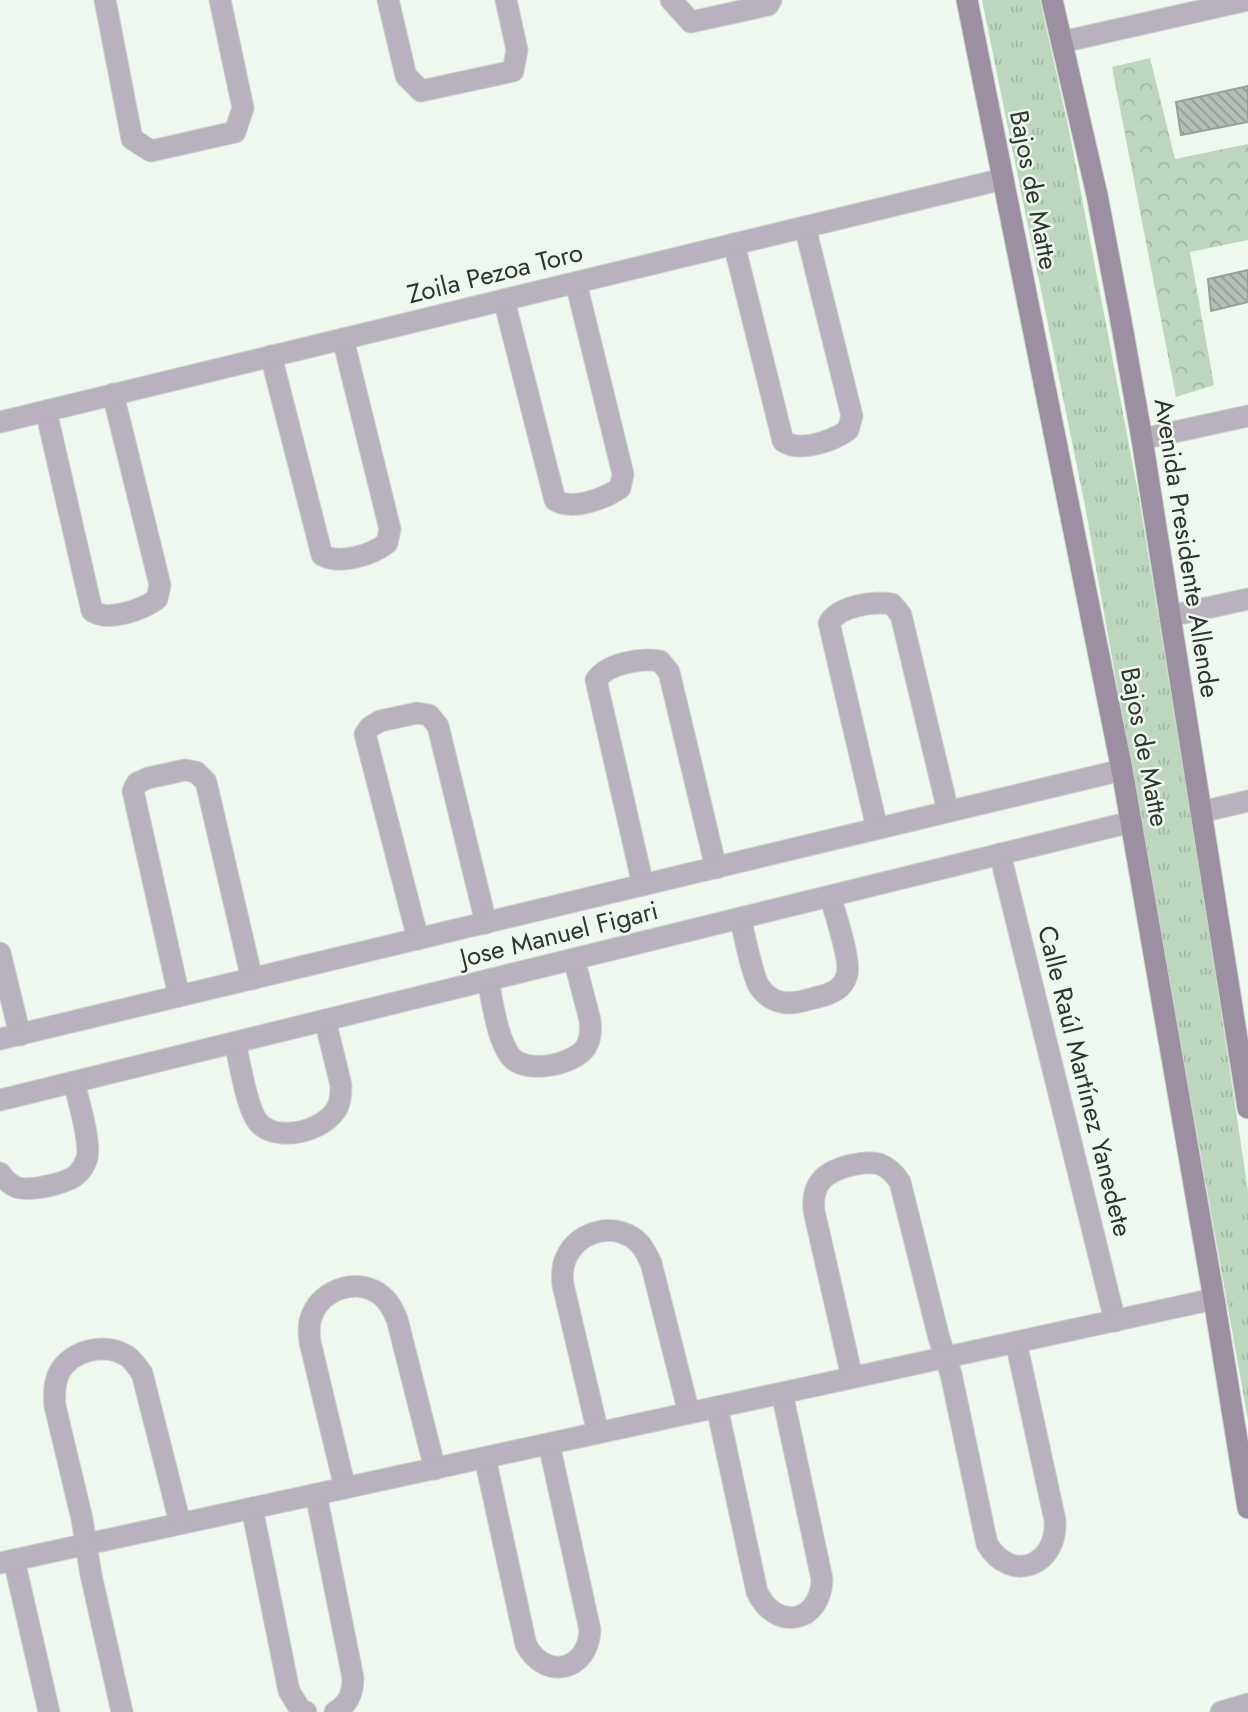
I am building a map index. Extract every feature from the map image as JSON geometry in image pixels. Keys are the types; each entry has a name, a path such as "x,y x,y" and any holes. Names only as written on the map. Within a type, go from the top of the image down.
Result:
{"main road":[{"name":"Bajos de Matte","path":"967,0 1122,770 1248,1508"},
{"name":"Avenida Presidente Allende","path":"1052,0 1097,195 1142,439 1201,812 1240,1003 1248,1108"}],"street":[{"path":"105,0 132,139 151,151 235,132 243,108 220,0"},
{"path":"388,0 406,76 421,91 513,71 517,50 506,0"},
{"path":"671,0 691,22 768,5 771,0"},
{"path":"1062,42 1248,1"},
{"name":"Zoila Pezoa Toro","path":"0,422 1003,179"},
{"path":"734,244 783,441 790,446 803,447 839,437 848,430 852,416 804,228"},
{"path":"505,300 555,500 574,505 610,495 620,488 623,474 576,283"},
{"path":"271,356 322,555 341,560 378,550 387,543 390,529 343,339"},
{"path":"46,411 92,611 99,616 111,616 148,606 157,599 160,585 113,394"},
{"path":"1142,439 1248,416"},
{"path":"1170,616 1248,599"},
{"path":"877,828 829,623 833,616 843,610 881,602 892,604 901,615 948,811"},
{"path":"643,885 596,680 611,666 648,659 660,661 669,672 716,867"},
{"path":"418,939 365,734 380,721 417,713 429,715 438,726 486,923"},
{"path":"179,996 133,791 137,783 148,778 185,770 197,772 206,782 252,979"},
{"name":"Jose Manuel Figari","path":"10,1037 1122,770"},
{"path":"1201,812 1248,801"},
{"name":"Jose Manuel Figari","path":"0,1100 1131,822"},
{"name":"Calle Raúl Martínez Yanedete","path":"1000,854 1115,1321"},
{"path":"740,918 756,978 765,993 771,998 794,1003 827,995 844,982 848,968 830,896"},
{"path":"0,953 10,1037"},
{"path":"488,980 505,1049 517,1062 543,1066 573,1058 586,1047 590,1038 590,1020 575,959"},
{"path":"235,1043 250,1107 259,1123 278,1134 313,1128 333,1115 341,1095 325,1020"},
{"path":"0,1173 10,1184 25,1189 63,1182 74,1177 82,1168 86,1160 87,1143 74,1082"},
{"path":"852,1377 813,1202 818,1184 826,1175 837,1169 861,1163 880,1164 895,1173 900,1182 939,1338 951,1374 987,1544 999,1559 1017,1567 1027,1567 1044,1557 1050,1549 1056,1530 1016,1342"},
{"path":"598,1433 562,1272 572,1247 582,1238 606,1230 629,1236 639,1243 651,1263 689,1413"},
{"path":"345,1488 308,1328 311,1315 319,1303 342,1287 370,1289 382,1296 391,1306 397,1319 435,1468"},
{"path":"48,1712 7,1561 1214,1299"},
{"path":"122,1712 91,1575 82,1519 55,1406 55,1381 68,1362 88,1350 114,1350 126,1355 142,1373 180,1523"},
{"path":"717,1407 757,1592 772,1613 797,1617 808,1612 817,1603 822,1592 822,1579 782,1393"},
{"path":"485,1458 526,1645 532,1656 542,1664 566,1666 577,1661 585,1652 590,1642 590,1630 550,1444"},
{"path":"316,1494 353,1678 353,1690 348,1701 335,1712"},
{"path":"252,1508 289,1691 300,1709 306,1712"},
{"path":"1221,1712 1248,1704"}],"green space":[{"path":"982,0 1040,0 1069,130 1138,492 1200,872 1248,1191 1248,1420 1085,506"},
{"path":"1150,58 1175,159 1248,144 1248,240 1190,252 1214,385 1176,397 1112,67"}],"building":[{"path":"1248,86 1248,122 1181,135 1176,102"},
{"path":"1248,270 1248,302 1211,311 1208,279"}]}
